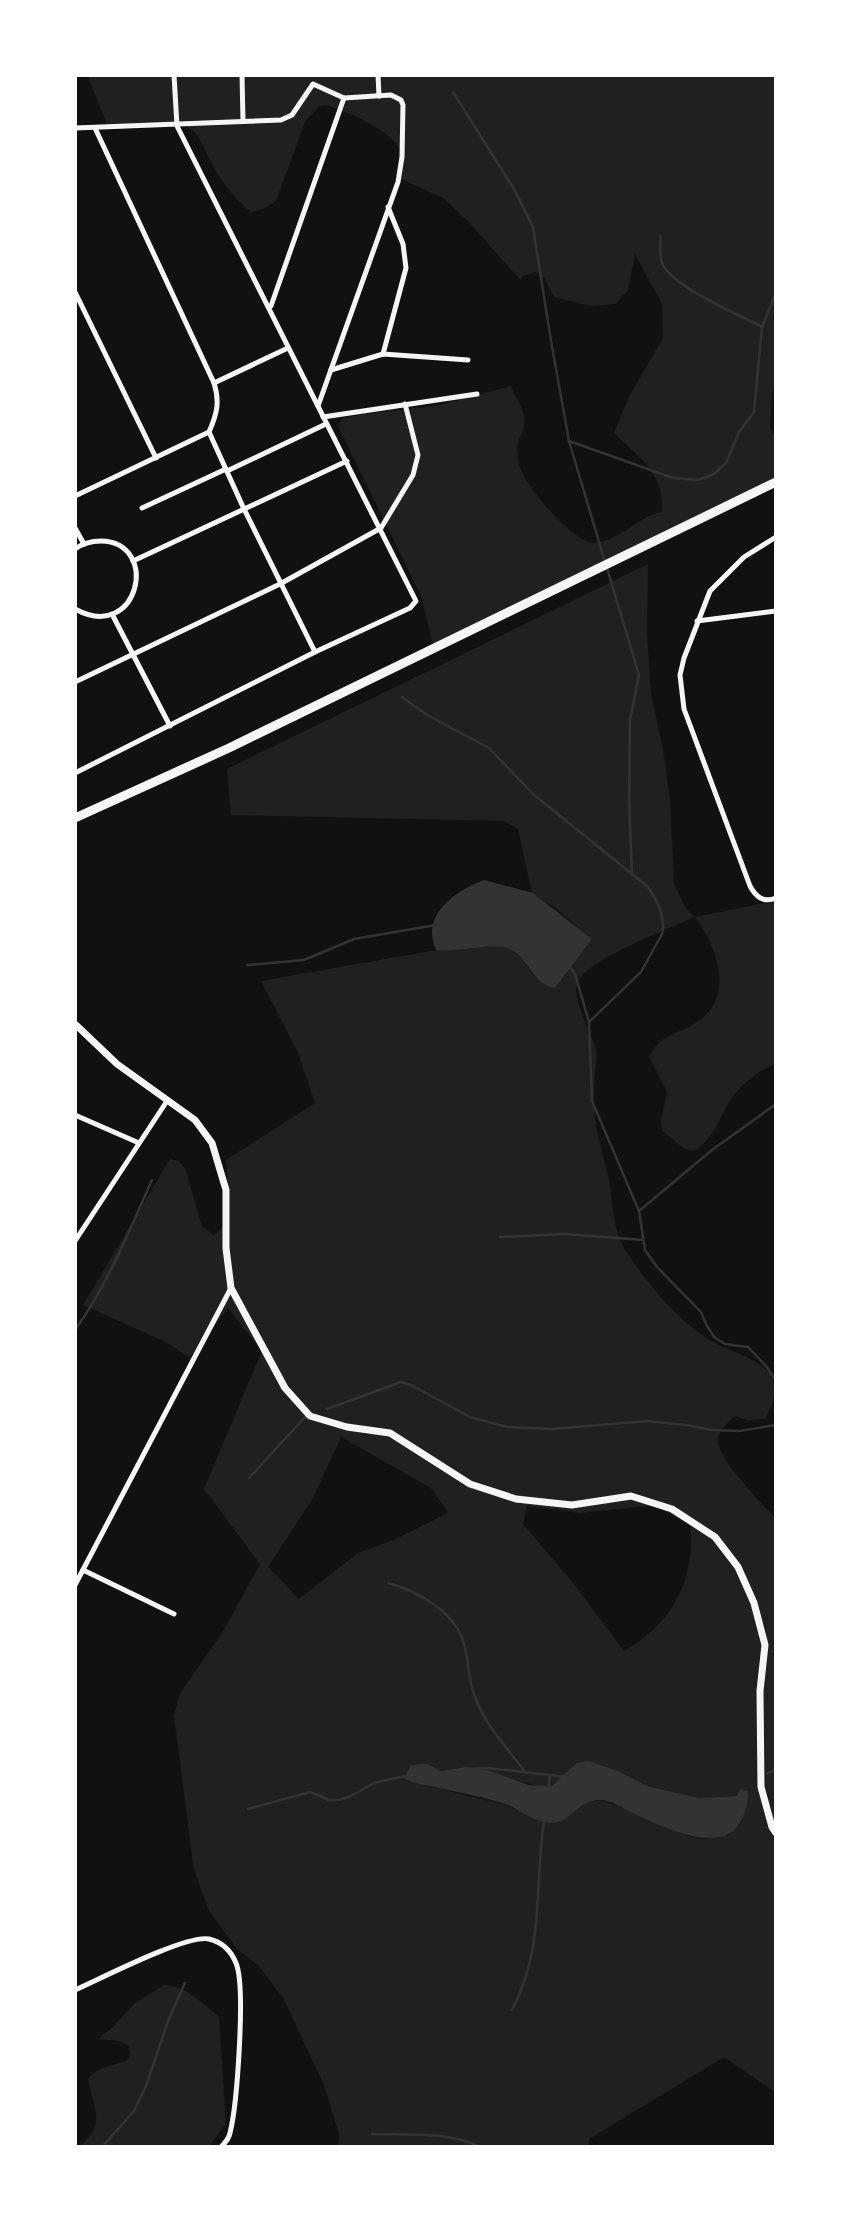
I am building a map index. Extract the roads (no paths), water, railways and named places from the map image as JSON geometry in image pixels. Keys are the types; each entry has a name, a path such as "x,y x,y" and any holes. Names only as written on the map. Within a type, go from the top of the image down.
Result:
{"main road":[{"path":"75,818 241,742 776,482"}],"street":[{"path":"75,773 315,652 411,608 416,601 177,125 174,75"},
{"path":"242,75 243,121"},
{"path":"75,128 281,120 292,114 313,84 313,75"},
{"path":"379,75 379,96"},
{"path":"313,84 344,98 391,95 398,97 403,105 401,171 318,406"},
{"path":"270,307 344,98"},
{"path":"75,496 209,432 217,411 215,383 95,128"},
{"path":"383,354 406,268 403,244 388,207"},
{"path":"75,292 156,458"},
{"path":"75,310 85,313"},
{"path":"215,383 288,348"},
{"path":"331,370 383,354 468,360"},
{"path":"323,417 477,394"},
{"path":"75,682 280,584 381,528 413,475 418,455 405,404"},
{"path":"142,508 326,424"},
{"path":"209,432 315,652"},
{"path":"133,561 347,461"},
{"path":"75,528 84,544"},
{"path":"776,537 765,542 726,573 710,591 697,621 680,675 684,709 750,886 758,897 769,900 776,898"},
{"path":"75,549 91,541 114,543 133,561 137,573 135,592 118,611 106,616 88,615 75,608"},
{"path":"697,621 776,611"},
{"path":"112,614 170,726"},
{"path":"75,1024 117,1064 195,1120 212,1143 226,1190 226,1248 231,1288 285,1388 310,1416 347,1427 390,1433 470,1484 516,1499 572,1505 631,1496 672,1509 715,1537 738,1567 754,1603 765,1645 760,1691 761,1787 776,1833"},
{"path":"75,1241 167,1101"},
{"path":"75,1115 139,1143"},
{"path":"75,1586 231,1288"},
{"path":"83,1570 174,1614"},
{"path":"75,1990 195,1940 209,1939 229,1949 237,1966 240,1988 237,2075 230,2135 221,2147"}],"waterway":[{"path":"453,92 514,189 533,227 569,441 605,562"},
{"path":"660,236 662,263 678,281 762,327"},
{"path":"569,441 673,478 698,480 714,474 726,463 739,432 754,412 762,327 776,293"},
{"path":"607,568 639,675 630,720 632,875"},
{"path":"402,697 427,715 489,748 533,794 651,892 662,916 662,934 641,972 589,1022"},
{"path":"247,965 304,960 354,939 436,925"},
{"path":"570,967 575,974 589,1022 592,1101 639,1211 645,1250 657,1267 701,1312 714,1337 725,1344 748,1347 776,1381"},
{"path":"639,1211 712,1150 776,1104"},
{"path":"75,1330 108,1276 152,1180"},
{"path":"500,1237 565,1234 643,1240"},
{"path":"327,1409 401,1382 470,1417 507,1427 552,1429 646,1421 739,1431 776,1425"},
{"path":"249,1478 306,1416"},
{"path":"388,1583 423,1597 453,1622 464,1644 471,1684 479,1707 526,1773"},
{"path":"466,1769 487,1768 567,1777"},
{"path":"767,1774 776,1769"},
{"path":"548,1789 550,1775"},
{"path":"248,1809 310,1792 329,1800 339,1800 374,1783 405,1776"},
{"path":"512,2010 530,1963 534,1940 544,1820"},
{"path":"102,2147 134,2111 185,1983"},
{"path":"372,2134 441,2136 481,2147"}]}
